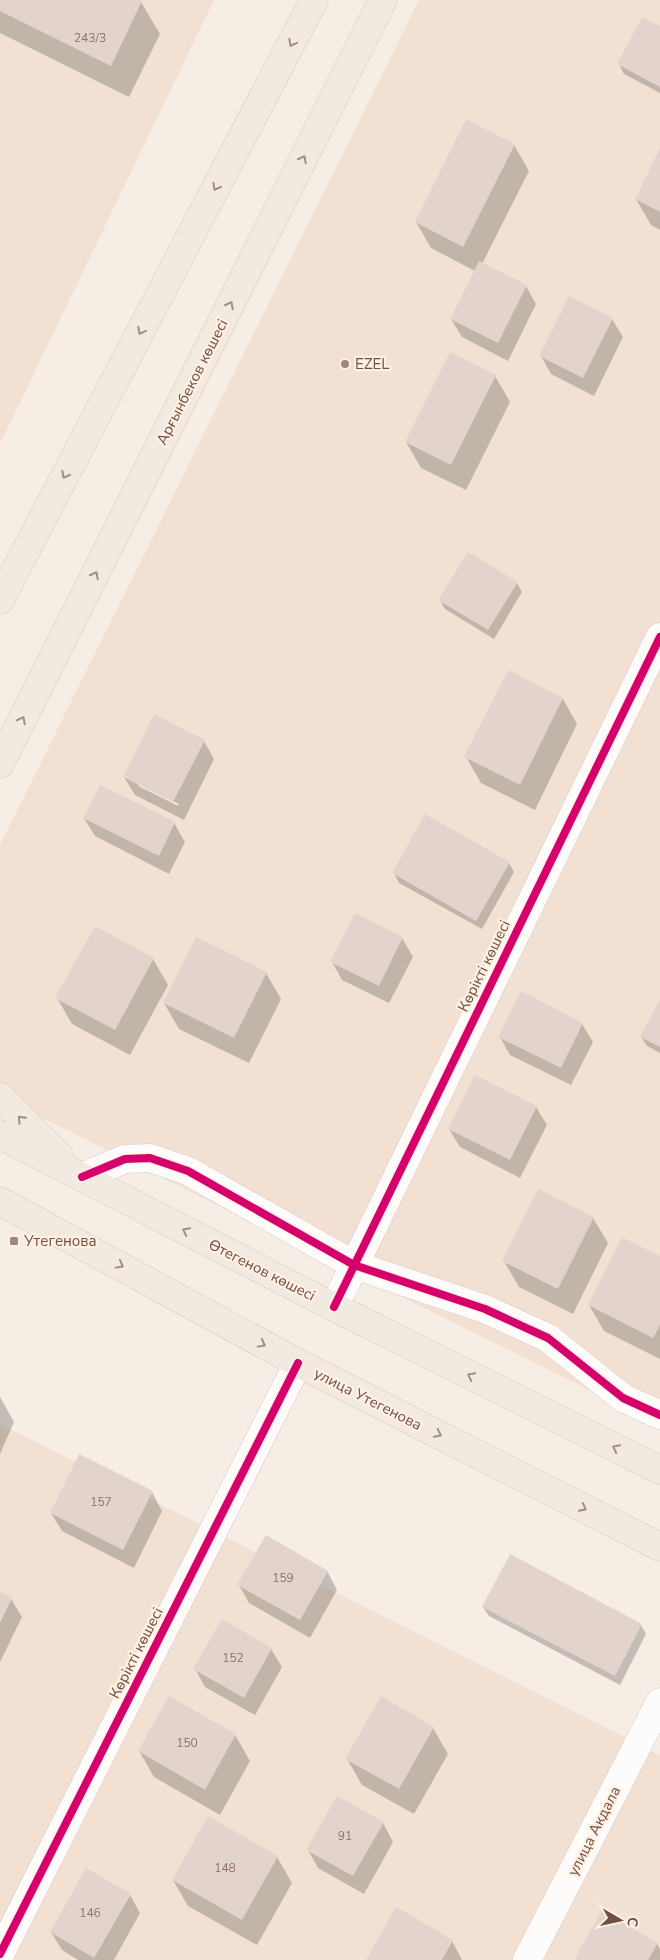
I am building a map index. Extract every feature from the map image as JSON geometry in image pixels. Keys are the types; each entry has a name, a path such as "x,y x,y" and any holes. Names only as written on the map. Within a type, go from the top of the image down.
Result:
{"main road":[{"path":"0,600 314,0"},
{"name":"Арғынбеков көшесі","path":"0,764 383,0"},
{"path":"0,1097 82,1177"},
{"name":"Өтегенов көшесі","path":"0,1135 334,1307 660,1470"},
{"name":"улица Утегенова","path":"0,1201 50,1226 298,1363 660,1547"},
{"path":"0,1215 50,1226"}],"street":[{"name":"Көрікті көшесі","path":"334,1307 660,638"},
{"path":"82,1177 125,1159 150,1158 188,1171 354,1265 485,1309 548,1338 623,1398 660,1416"},
{"name":"Көрікті көшесі","path":"0,1954 298,1363"},
{"name":"улица Акдала","path":"527,1960 660,1702"}],"shaded area":[{"path":"0,0 214,0 0,444"},
{"path":"419,0 660,0 660,1425 0,1097 0,845"},
{"path":"0,1424 660,1755 660,1960 0,1960"}],"building":[{"path":"0,0 142,1 111,66 0,11"},
{"path":"642,17 660,26 660,87 617,64"},
{"path":"466,119 515,144 463,247 415,222"},
{"path":"660,148 660,212 635,199"},
{"path":"479,261 527,285 498,343 450,319"},
{"path":"569,296 613,318 583,378 539,356"},
{"path":"450,352 496,375 451,465 405,442"},
{"path":"468,552 518,582 488,630 438,600"},
{"path":"508,670 563,698 520,785 464,757"},
{"path":"154,714 205,740 173,802 123,777"},
{"path":"100,785 175,822 159,856 83,818"},
{"path":"425,814 510,862 476,921 392,873"},
{"path":"355,913 403,937 379,986 330,962"},
{"path":"95,926 154,958 115,1030 55,998"},
{"path":"196,937 267,972 234,1038 163,1003"},
{"path":"521,991 583,1023 561,1068 498,1037"},
{"path":"660,999 660,1047 640,1037"},
{"path":"475,1075 537,1106 510,1160 448,1129"},
{"path":"538,1189 594,1217 558,1289 502,1261"},
{"path":"622,1237 660,1256 660,1325 653,1338 588,1305"},
{"path":"79,1454 153,1491 123,1550 50,1513"},
{"path":"266,1535 328,1571 300,1620 237,1585"},
{"path":"510,1554 642,1624 615,1676 482,1607"},
{"path":"0,1592 12,1598 0,1623"},
{"path":"222,1619 272,1648 244,1698 193,1669"},
{"path":"169,1696 236,1734 205,1790 138,1751"},
{"path":"381,1696 434,1727 399,1789 345,1759"},
{"path":"337,1796 384,1822 353,1876 306,1850"},
{"path":"208,1816 278,1856 242,1920 172,1880"},
{"path":"86,1868 131,1894 94,1958 50,1932"},
{"path":"396,1907 453,1940 442,1960 366,1960"},
{"path":"602,1911 658,1943 648,1960 579,1960 575,1958"}],"cycle path":[{"path":"334,1307 660,637"},
{"path":"82,1177 125,1159 150,1158 188,1171 354,1265 485,1309 548,1338 623,1398 660,1415"},
{"path":"0,1954 298,1363"}],"place":[{"name":"EZEL","path":"345,364"},
{"name":"Утегенова","path":"14,1241"}]}
